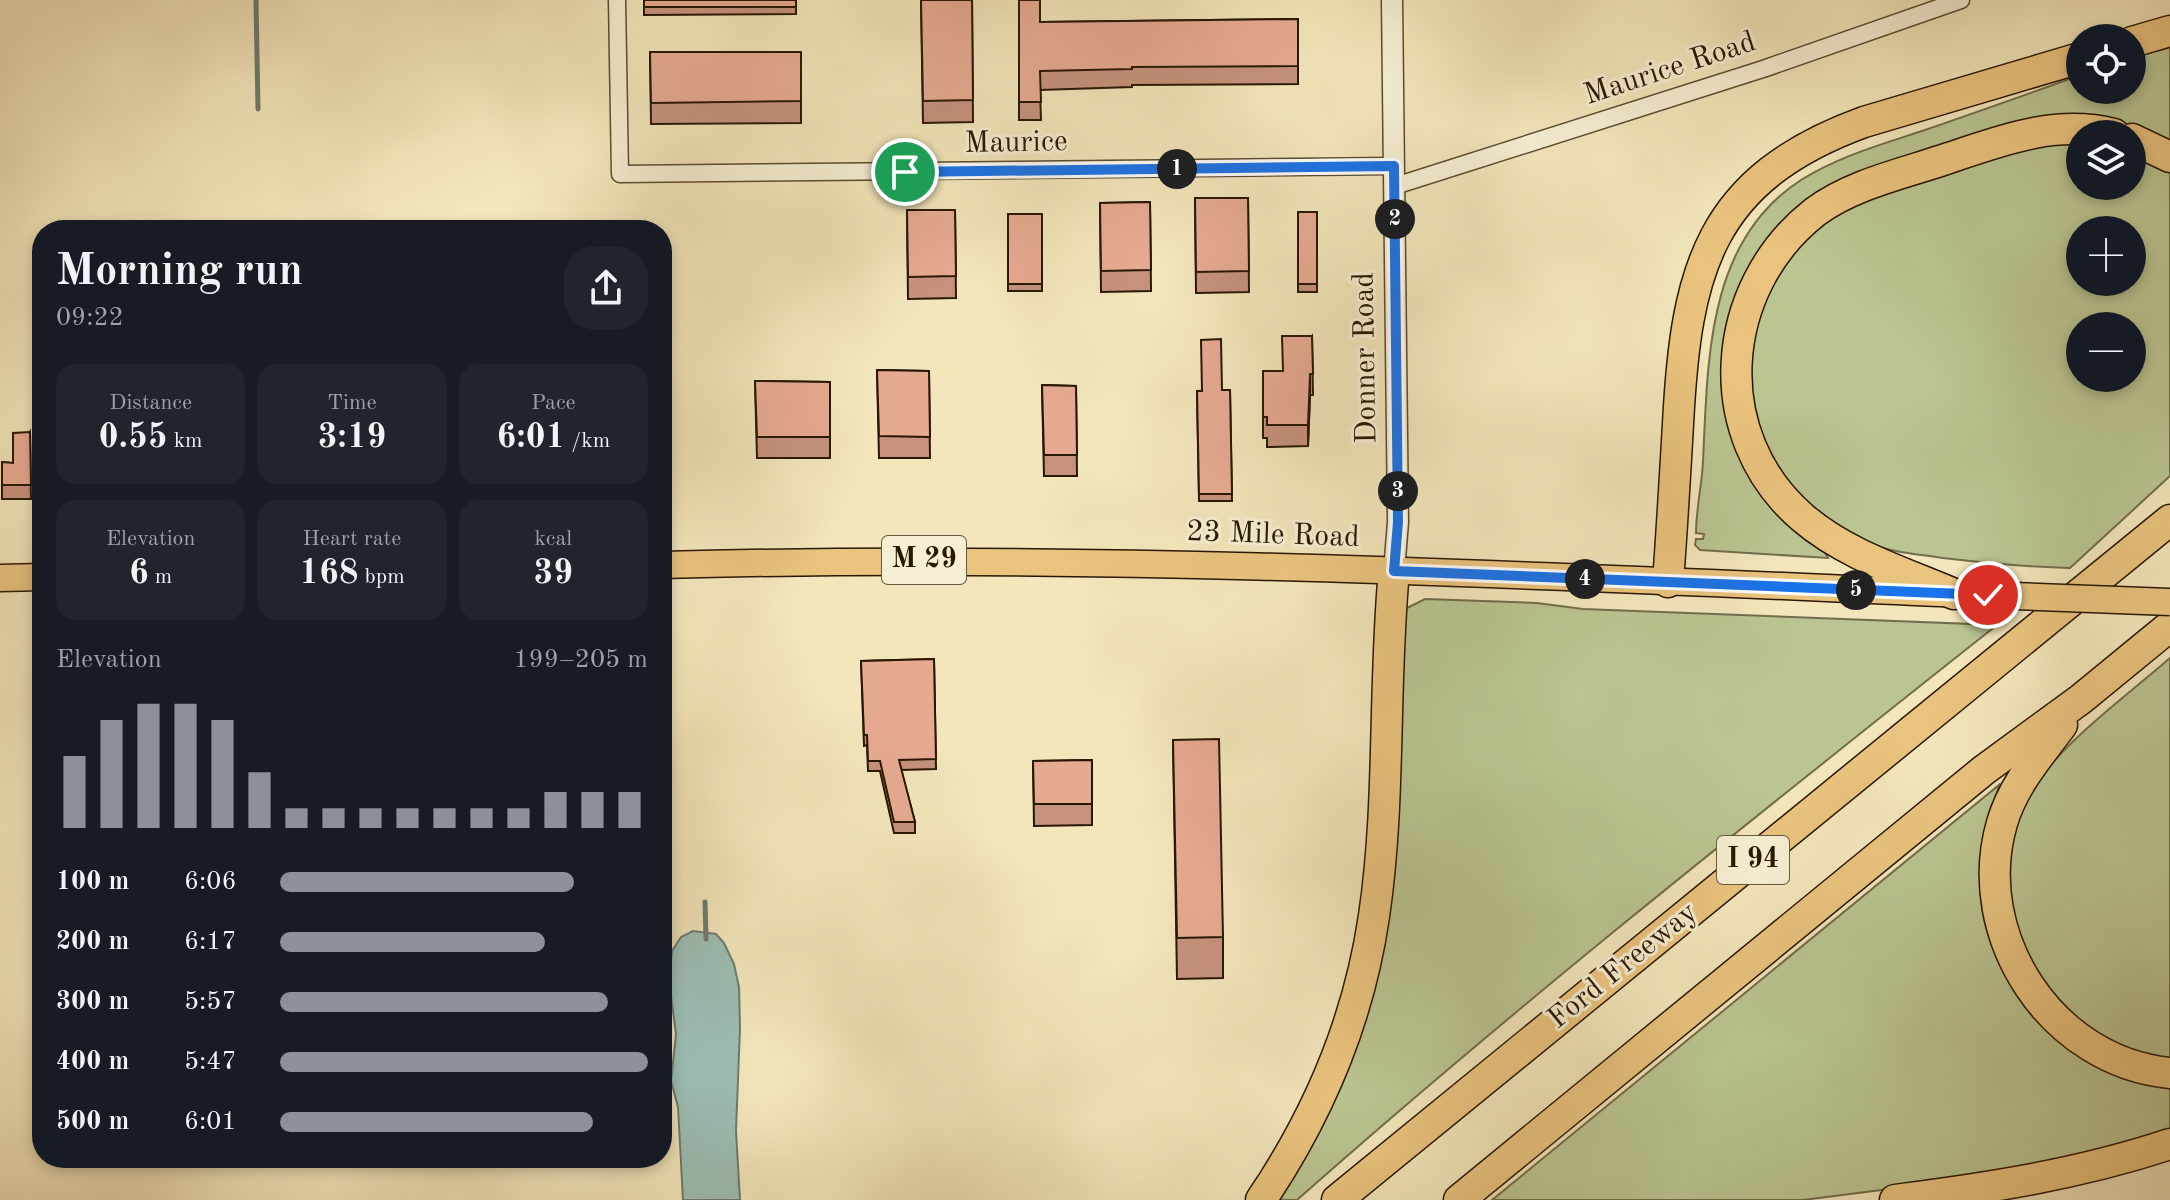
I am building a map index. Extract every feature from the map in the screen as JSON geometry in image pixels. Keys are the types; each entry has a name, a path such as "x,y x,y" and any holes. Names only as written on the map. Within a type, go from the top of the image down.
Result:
{"highway":[{"path":"2146,38 2170,31"},
{"path":"1668,582 1685,330 1702,266 1733,208 1772,168 1829,135 2066,62"},
{"path":"1954,594 1855,552 1826,536 1779,494 1750,446 1737,392 1736,361 1740,331 1748,301 1760,276 1797,228 1818,210 1873,183 2020,135 2066,128"},
{"path":"2146,146 2170,157"},
{"name":"Ford Freeway","path":"1337,1200 2170,520"},
{"path":"1261,1200 1284,1166 1323,1092 1354,1010 1367,960 1379,875 1394,571"},
{"name":"I 94","path":"1459,1200 1984,770 2081,699 2170,626"},
{"path":"2081,699 2021,780 2011,799 1996,851 1994,879 1997,909 2012,958 2040,1003 2061,1024 2107,1055 2133,1066 2170,1073"},
{"path":"1895,1200 2032,1181 2125,1159 2170,1144"}],"main road":[{"name":"23 Mile Road","path":"672,565 945,560 1394,571 2170,602"},
{"path":"0,578 32,577"}],"street":[{"name":"Maurice","path":"617,0 620,174 1395,176"},
{"name":"Donner Road","path":"1392,0 1398,522 1394,571"},
{"name":"Maurice Road","path":"1395,176 1763,69 1925,5 1961,0"}],"green space":[{"path":"2170,44 2170,147 2146,138 2146,120 2066,120 2066,133 1814,203 1727,377 1828,558 1700,550 1695,545 1696,539 1703,539 1704,534 1696,533 1696,524 1707,383 1718,306 1730,269 1746,236 1770,205 1801,180 1846,157 2066,80 2066,104 2146,104 2146,52"},
{"path":"2066,143 2066,200 2146,200 2146,159 2170,172 2170,476 2070,568 1943,558 1872,544 1826,518 1791,484 1766,443 1753,398 1751,352 1762,306 1786,262 1822,224 1836,214 1886,191 2012,150"},
{"path":"1425,599 1537,603 1583,609 1997,625 1555,980 1297,1200 1277,1200 1352,1054 1405,609"},
{"path":"2170,658 2170,1059 2135,1050 2101,1036 2081,1023 2046,986 2022,942 2011,894 2010,869 2018,818 2037,782 2090,725"},
{"path":"1999,785 1982,852 1980,889 1991,943 2002,969 2033,1015 2073,1051 2106,1066 2170,1087 2170,1131 2121,1148 1984,1177 1803,1200 1492,1200"}],"water":[{"path":"693,931 716,934 734,964 739,987 736,1131 740,1200 683,1200 678,1107 672,1085 676,1034 672,1004 672,951 681,937"}],"building":[{"path":"644,0 796,0 796,7 644,7"},
{"path":"921,0 972,0 973,100 923,101"},
{"path":"1019,0 1040,0 1040,22 1298,19 1298,66 1040,71 1041,102 1019,102"},
{"path":"650,52 801,52 801,101 651,103"},
{"path":"1195,198 1248,198 1249,271 1196,272"},
{"path":"1150,202 1151,270 1101,271 1100,203"},
{"path":"907,210 955,210 956,276 908,277"},
{"path":"1298,212 1317,212 1317,284 1298,284"},
{"path":"1008,214 1042,214 1042,284 1008,284"},
{"path":"1282,336 1312,336 1313,374 1310,374 1308,425 1267,425 1267,417 1263,417 1263,371 1283,371"},
{"path":"1221,339 1222,390 1230,390 1232,494 1199,494 1197,391 1202,391 1201,340"},
{"path":"877,370 929,371 930,437 879,436"},
{"path":"755,381 830,382 830,437 757,437"},
{"path":"1042,385 1076,386 1077,455 1044,455"},
{"path":"30,432 31,485 2,485 2,462 13,463 13,433"},
{"path":"934,659 936,759 899,760 915,822 894,822 880,761 868,761 861,661"},
{"path":"1219,739 1223,937 1177,938 1173,740"},
{"path":"1092,760 1092,804 1034,804 1033,761"}],"waterway":[{"path":"256,0 258,109"},
{"path":"705,902 706,939"}],"route":[{"path":"905,172 1394,166 1398,522 1394,571 1988,595"}]}
